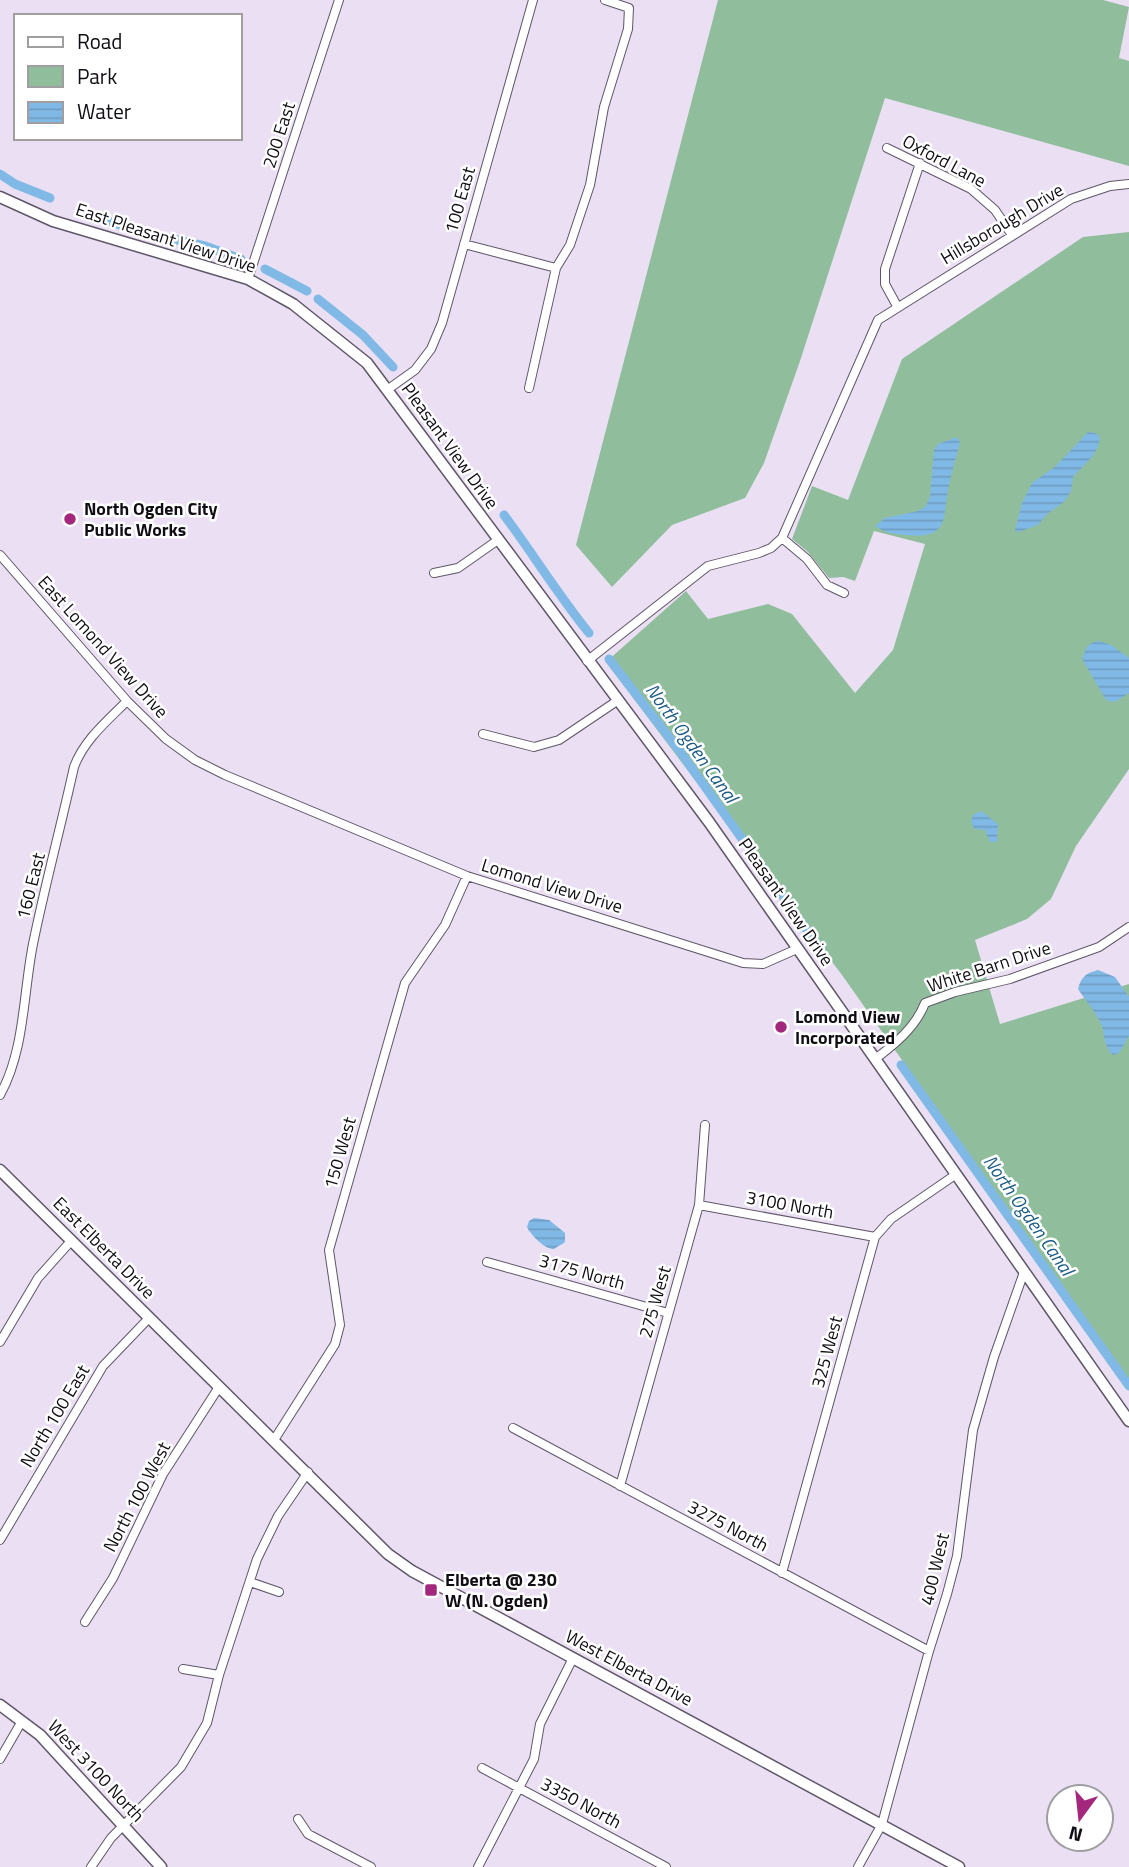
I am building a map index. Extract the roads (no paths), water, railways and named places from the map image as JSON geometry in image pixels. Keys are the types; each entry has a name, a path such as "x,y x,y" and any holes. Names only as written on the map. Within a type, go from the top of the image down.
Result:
{"street":[{"name":"200 East","path":"248,279 339,0"},
{"name":"100 East","path":"387,390 415,370 431,349 442,323 533,0"},
{"path":"529,388 556,268 570,245 590,185 604,107 628,29 629,8 605,0"},
{"name":"Oxford Lane","path":"887,148 979,195 995,210 1012,235"},
{"path":"897,306 886,284 886,270 920,163"},
{"name":"Hillsborough Drive","path":"782,538 878,320 1071,199 1110,186 1129,184"},
{"name":"East Pleasant View Drive","path":"0,197 53,221 248,279 317,321"},
{"path":"464,244 556,268"},
{"name":"Pleasant View Drive","path":"317,321 367,363 587,662 709,822 1129,1421"},
{"path":"587,662 708,566 759,553 771,548 782,538 807,559 827,585 844,593"},
{"path":"434,573 458,568 498,540"},
{"name":"East Lomond View Drive","path":"0,555 127,701 166,739 195,760 303,807"},
{"name":"160 East","path":"0,1095 15,1056 33,945 74,767 89,740 127,701"},
{"path":"483,734 534,747 559,740 617,701"},
{"name":"Lomond View Drive","path":"303,807 467,876 743,963 763,964 797,949"},
{"name":"150 West","path":"274,1440 335,1344 340,1325 329,1250 405,983 445,925 467,876"},
{"name":"White Barn Drive","path":"875,1059 899,1040 922,1012 925,1003 956,992 1010,979 1099,947 1129,927"},
{"name":"275 West","path":"620,1486 699,1205 705,1125"},
{"name":"East Elberta Drive","path":"0,1170 184,1351"},
{"path":"875,1237 891,1219 955,1175"},
{"name":"3100 North","path":"699,1205 875,1237"},
{"name":"325 West","path":"782,1573 875,1237"},
{"path":"0,1342 38,1278 71,1241"},
{"name":"3175 North","path":"488,1262 668,1313"},
{"name":"400 West","path":"858,1867 882,1824 957,1556 973,1430 994,1357 1024,1272"},
{"name":"North 100 East","path":"0,1539 103,1366 149,1318"},
{"name":"West Elberta Drive","path":"184,1351 388,1553 412,1570 959,1867"},
{"name":"North 100 West","path":"86,1622 113,1578 163,1474 219,1387"},
{"name":"3275 North","path":"513,1429 929,1651"},
{"path":"91,1867 111,1838 181,1768 206,1723 257,1559 278,1516 307,1472"},
{"path":"250,1582 279,1592"},
{"path":"478,1867 534,1759 540,1724 573,1658"},
{"path":"183,1669 219,1675"},
{"name":"West 3100 North","path":"0,1705 40,1735 161,1867"},
{"path":"0,1759 22,1721"},
{"name":"3350 North","path":"481,1768 666,1867"},
{"path":"298,1819 308,1834 371,1867"}],"water":[{"path":"1088,432 1096,433 1100,438 1098,447 1073,477 1071,491 1064,502 1047,514 1038,525 1018,532 1015,530 1022,503 1032,483 1056,466"},
{"path":"957,437 960,443 944,517 937,530 920,536 890,533 875,526 885,518 918,511 926,506 930,496 934,450 938,444"},
{"path":"1099,641 1111,645 1129,658 1129,693 1115,702 1106,700 1082,659 1087,647"},
{"path":"981,811 998,824 997,842 990,842 985,830 974,829 971,821 973,815"},
{"path":"1098,970 1115,977 1129,997 1129,1036 1119,1053 1113,1055 1107,1047 1099,1019 1078,989 1085,976"},
{"path":"534,1218 549,1220 565,1233 565,1242 554,1249 542,1244 527,1227 529,1221"}],"waterway":[{"name":"North Ogden Canal","path":"0,174 15,184 50,198"},
{"name":"North Ogden Canal","path":"96,216 136,231 205,246 241,259"},
{"name":"North Ogden Canal","path":"265,269 307,291"},
{"name":"North Ogden Canal","path":"318,299 363,335 393,367"},
{"name":"North Ogden Canal","path":"504,515 589,633"},
{"name":"North Ogden Canal","path":"609,659 681,753 821,950"},
{"name":"North Ogden Canal","path":"901,1065 1129,1386"}],"place":[{"name":"North Ogden City Public Works","path":"70,519"},
{"name":"Lomond View Incorporated","path":"781,1027"},
{"name":"Elberta @ 230 W (N. Ogden)","path":"431,1590"}]}
